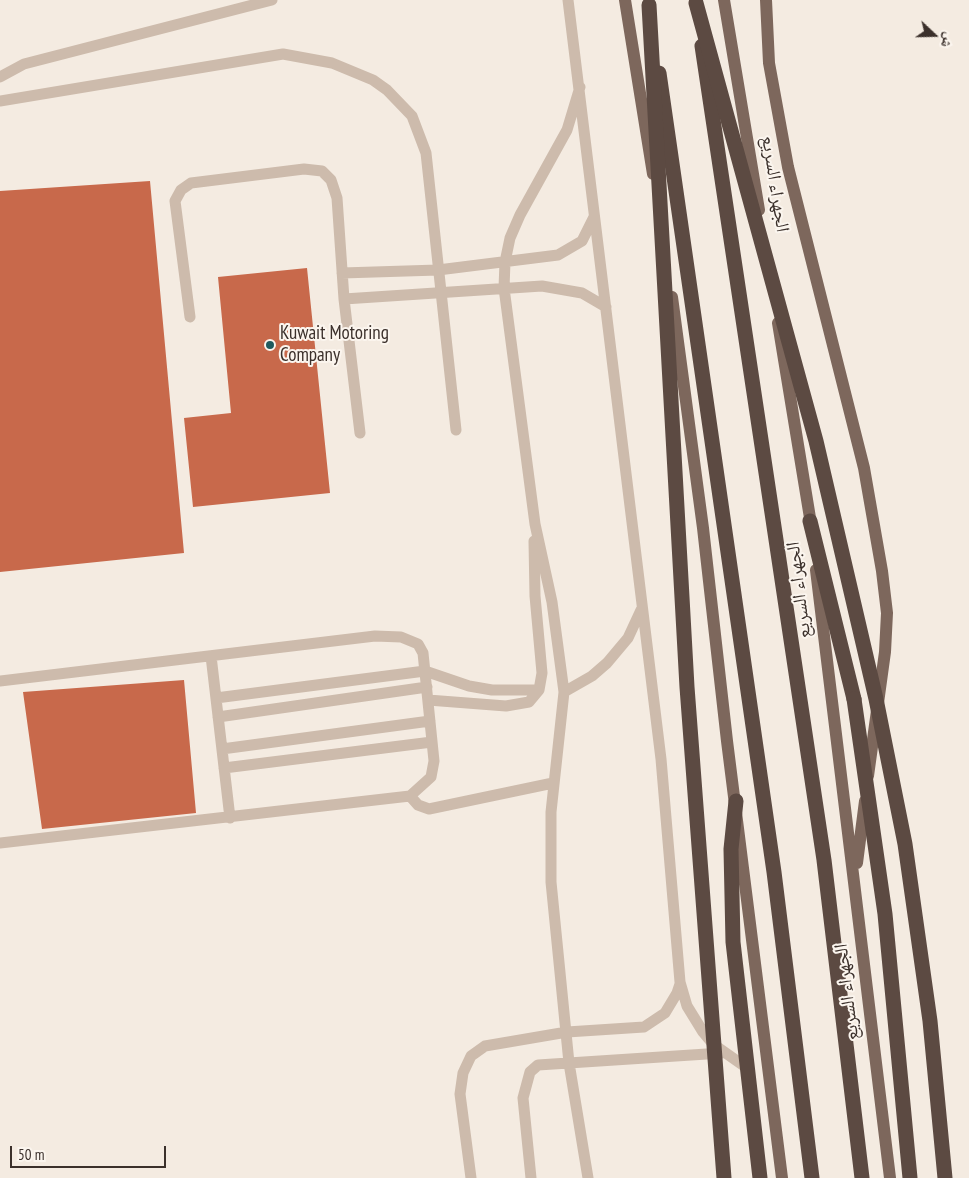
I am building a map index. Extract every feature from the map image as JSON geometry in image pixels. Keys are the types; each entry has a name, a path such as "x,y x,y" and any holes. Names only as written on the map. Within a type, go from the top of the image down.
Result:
{"highway":[{"path":"696,1 816,441 876,698 905,844 930,1020 945,1178"},
{"name":"الجهراء السريع","path":"696,1 824,860 862,1178"},
{"path":"648,3 686,688 724,1178"},
{"path":"648,3 774,872 812,1178"},
{"path":"810,521 854,699 885,914 910,1178"},
{"path":"736,801 731,849 733,942 760,1178"}],"main road":[{"path":"625,0 668,272 703,528 782,1178"},
{"name":"الجهراء السريع","path":"724,0 810,521 890,1178"},
{"path":"766,0 769,63 788,166 864,468 887,613 885,652 854,883"}],"lane":[{"path":"0,77 24,64 272,0"},
{"path":"568,0 661,760 680,982 687,1006 694,1020 713,1044 747,1068"},
{"path":"0,101 283,54 332,63 350,69 387,90 412,116 420,132 426,153 456,430"},
{"path":"580,87 567,130 515,226 505,262 504,288 535,524 552,602 564,692 551,812 551,882 569,1063 588,1178"},
{"path":"190,317 175,201 181,190 191,183 304,168 322,171 331,180 337,198 344,299 360,433"},
{"path":"342,273 438,270 567,252 582,241 588,233 595,213"},
{"path":"344,299 555,286 582,293 606,307"},
{"path":"428,700 506,706 529,702 539,690 542,673 535,596 535,524"},
{"path":"564,692 592,676 607,663 628,638 642,608"},
{"path":"0,681 375,636 401,637 418,644 423,653 434,761 431,777 410,796 0,843"},
{"path":"211,656 230,818"},
{"path":"216,698 425,671 454,682 492,690 539,690"},
{"path":"218,717 427,687"},
{"path":"222,749 430,721"},
{"path":"224,768 432,742"},
{"path":"410,796 418,805 429,809 553,783"},
{"path":"471,1178 460,1094 463,1073 471,1056 485,1046 567,1032 644,1027 665,1013 677,993 680,982"},
{"path":"531,1178 523,1098 524,1086 530,1072 538,1065 725,1052"}],"building":[{"path":"150,181 184,553 0,572 0,191"},
{"name":"Kuwait Motoring Company","path":"307,268 330,493 193,507 184,418 231,413 218,277"},
{"path":"184,680 196,813 42,829 23,692"}],"place":[{"name":"Kuwait Motoring Company","path":"270,345"}]}
